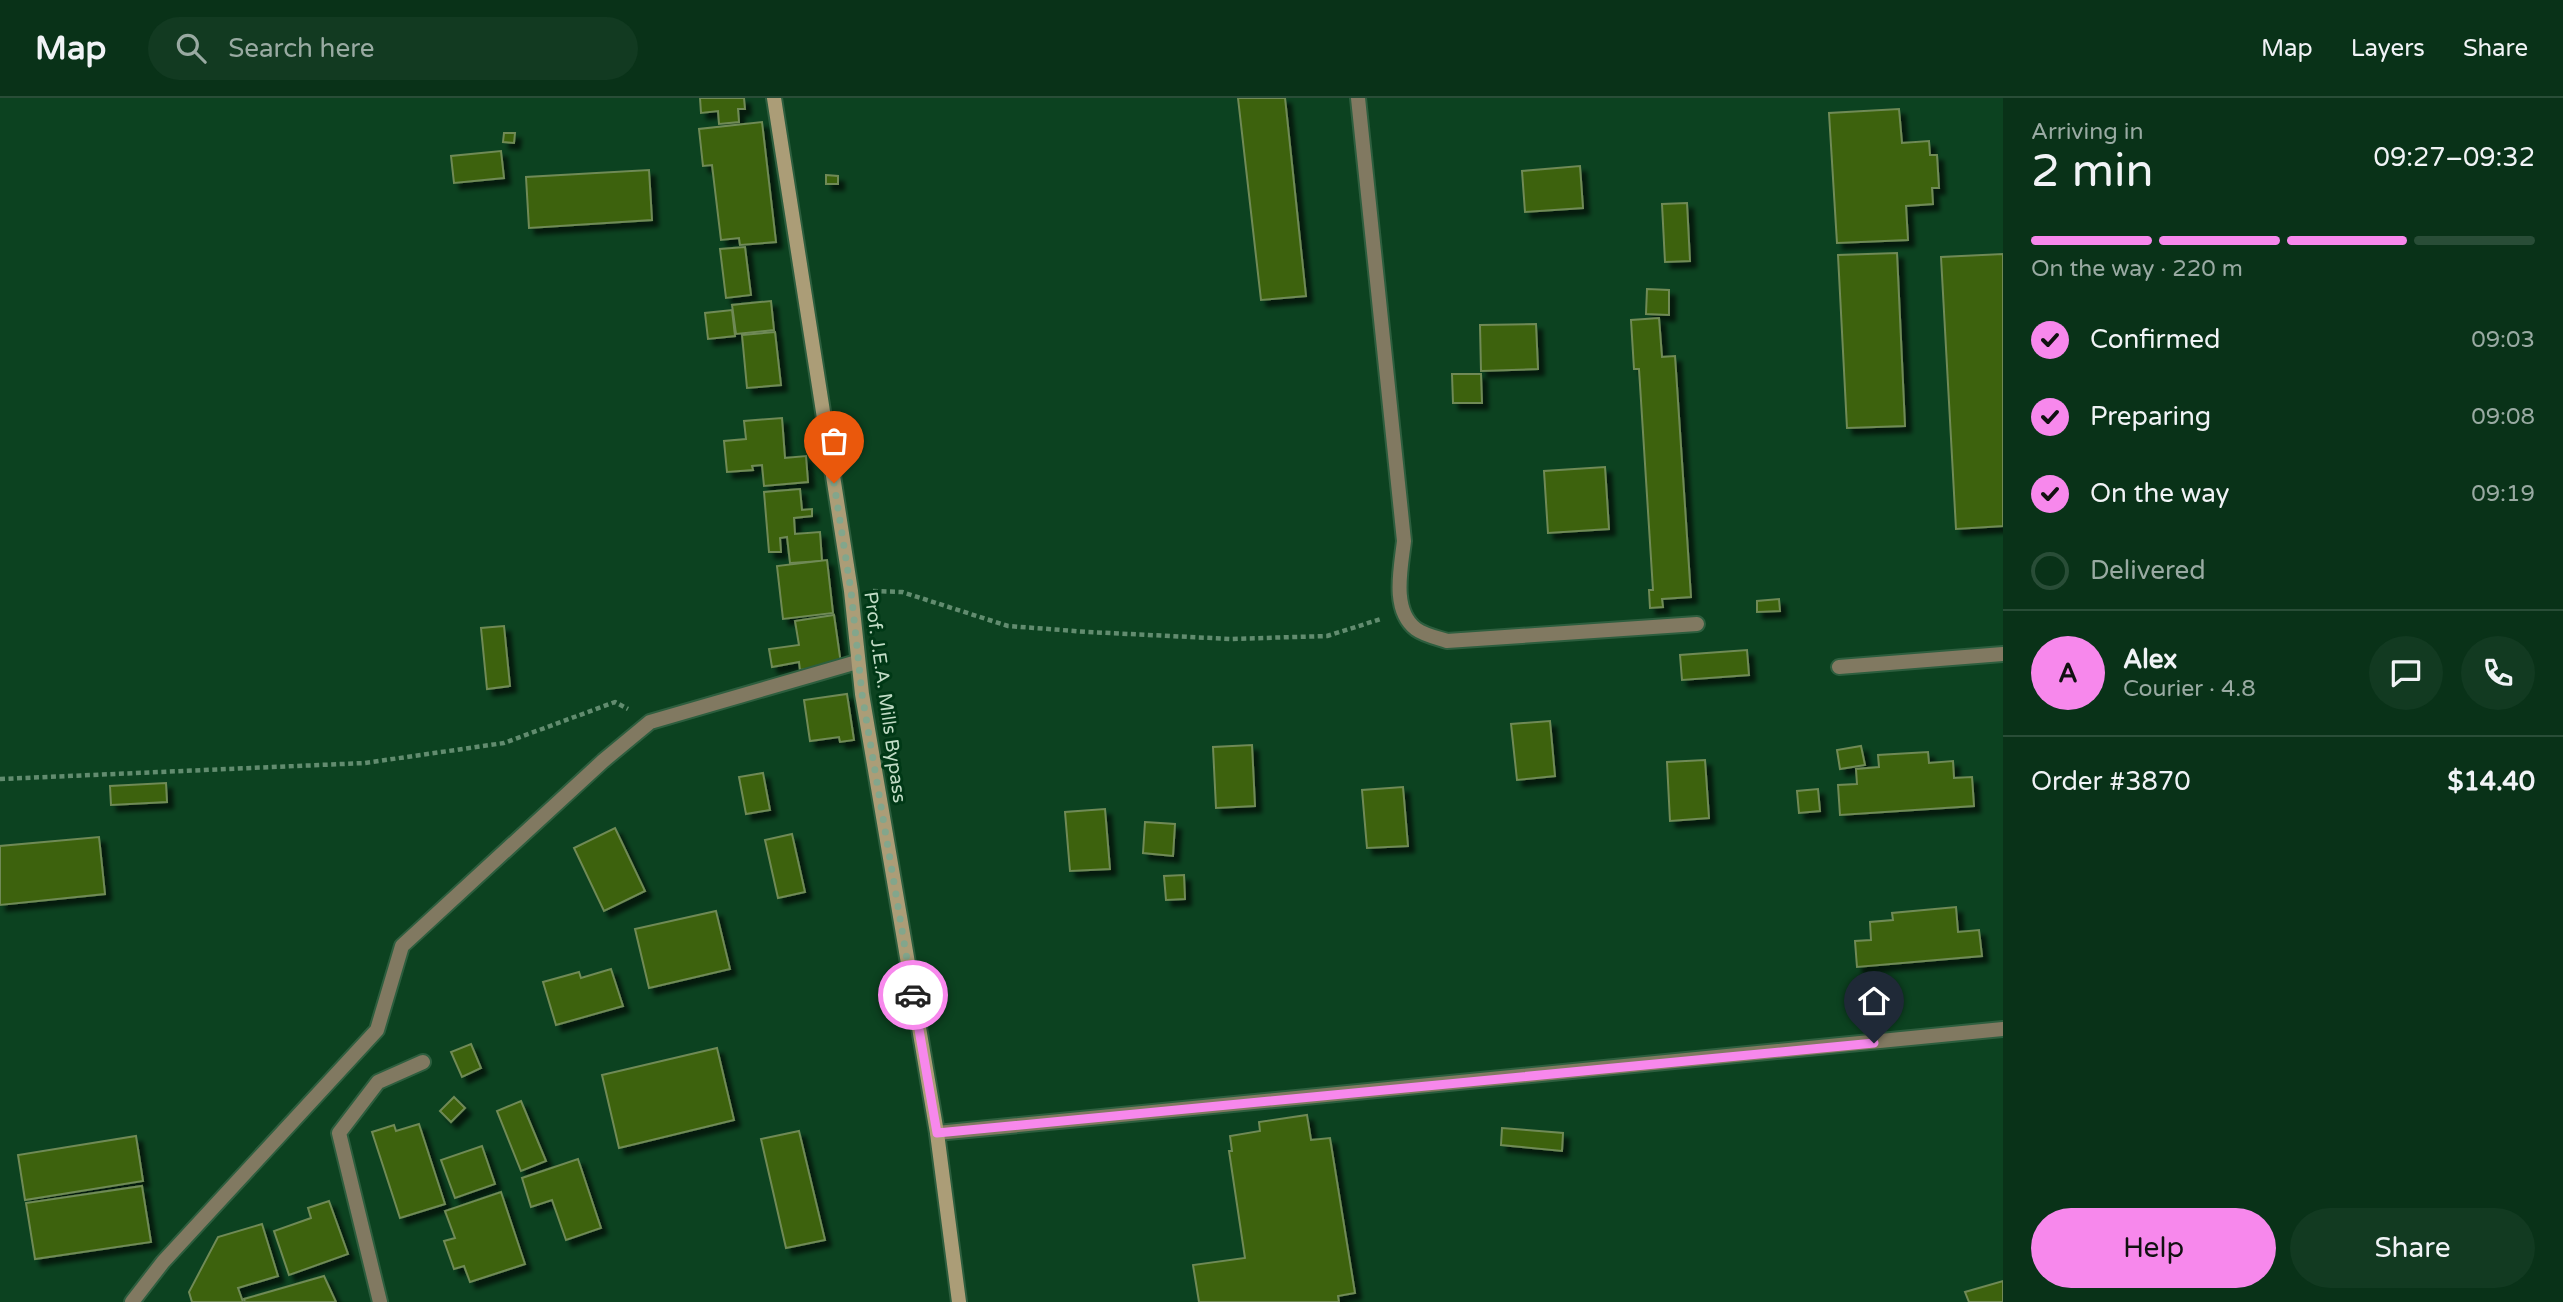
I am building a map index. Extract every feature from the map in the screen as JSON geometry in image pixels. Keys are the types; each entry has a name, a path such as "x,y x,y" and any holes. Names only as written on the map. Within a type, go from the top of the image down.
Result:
{"street":[{"name":"Prof. J.E.A. Mills Bypass","path":"774,98 851,591 858,662 937,1133 959,1302"},
{"path":"1358,98 1404,541 1400,577 1402,612 1417,630 1447,641 1697,624"},
{"path":"1839,667 2003,654"},
{"path":"132,1302 163,1262 377,1030 402,946 650,722 858,662"},
{"path":"937,1133 2003,1028"},
{"path":"380,1302 339,1133 378,1082 423,1062"}],"path":[{"path":"851,591 902,592 1008,626 1231,639 1327,636 1402,612"},
{"path":"0,779 365,764 504,743 615,702 650,722"}],"building":[{"path":"700,98 744,98 745,109 738,109 739,122 719,124 718,111 701,113"},
{"path":"1238,98 1285,98 1306,296 1261,300"},
{"path":"1899,109 1902,143 1929,141 1930,155 1937,155 1939,188 1932,188 1933,204 1906,206 1908,240 1837,243 1829,113"},
{"path":"762,122 776,242 740,245 739,238 721,240 712,165 703,166 699,129"},
{"path":"504,133 515,133 514,143 503,142"},
{"path":"501,151 504,178 454,183 451,156"},
{"path":"1580,166 1583,208 1525,212 1522,171"},
{"path":"649,170 652,220 529,228 526,177"},
{"path":"826,175 838,176 838,184 826,184"},
{"path":"1687,203 1690,261 1665,262 1662,204"},
{"path":"745,247 751,295 726,298 720,249"},
{"path":"1897,253 1905,426 1847,428 1838,255"},
{"path":"2003,254 2003,526 1956,529 1941,257"},
{"path":"1647,289 1669,290 1669,315 1646,314"},
{"path":"771,301 774,330 736,334 732,305"},
{"path":"732,310 735,336 708,339 705,313"},
{"path":"1659,318 1662,357 1675,356 1691,597 1662,599 1663,607 1650,608 1649,590 1653,590 1639,369 1634,369 1631,320"},
{"path":"1536,324 1538,369 1481,371 1480,325"},
{"path":"775,332 781,385 747,388 742,335"},
{"path":"1452,374 1481,374 1482,403 1453,403"},
{"path":"782,418 785,458 806,456 808,482 764,486 762,465 752,466 753,470 727,472 724,441 746,439 744,421"},
{"path":"1605,467 1609,529 1548,533 1544,471"},
{"path":"800,489 802,510 812,509 812,516 794,518 795,534 820,532 822,561 790,563 787,537 780,538 781,552 769,552 764,492"},
{"path":"827,560 833,613 783,619 777,566"},
{"path":"1779,599 1780,611 1757,612 1757,601"},
{"path":"834,615 841,664 800,670 799,662 772,667 769,649 799,645 795,621"},
{"path":"504,626 510,686 487,689 481,628"},
{"path":"1747,650 1749,675 1682,680 1680,655"},
{"path":"847,694 854,740 840,742 839,737 810,741 804,700"},
{"path":"1550,721 1555,776 1517,780 1511,724"},
{"path":"1252,745 1255,806 1216,808 1213,747"},
{"path":"1861,746 1865,765 1840,769 1837,750"},
{"path":"1928,752 1929,763 1953,761 1954,778 1972,777 1974,806 1840,815 1838,785 1857,784 1856,769 1879,767 1878,755"},
{"path":"1705,760 1709,818 1670,821 1667,762"},
{"path":"763,773 770,810 746,814 739,777"},
{"path":"166,783 167,802 111,805 110,786"},
{"path":"1403,787 1408,846 1367,848 1362,790"},
{"path":"1818,789 1820,811 1799,813 1797,791"},
{"path":"1105,809 1110,869 1070,871 1065,812"},
{"path":"1145,822 1175,824 1173,856 1143,853"},
{"path":"615,828 645,891 604,911 574,848"},
{"path":"792,834 805,892 778,898 765,840"},
{"path":"99,837 105,894 0,905 0,846"},
{"path":"1184,875 1185,899 1166,900 1164,876"},
{"path":"1956,907 1958,932 1979,930 1982,956 1857,967 1855,941 1871,940 1870,922 1893,920 1892,913"},
{"path":"716,911 730,969 649,988 635,929"},
{"path":"611,969 623,1006 556,1025 543,982 579,972 581,978"},
{"path":"471,1044 481,1068 462,1077 451,1052"},
{"path":"717,1048 734,1120 619,1148 602,1075"},
{"path":"454,1097 465,1108 451,1122 440,1111"},
{"path":"521,1101 546,1161 521,1171 497,1111"},
{"path":"1307,1115 1311,1140 1330,1138 1355,1293 1338,1296 1339,1302 1199,1302 1193,1265 1245,1258 1229,1151 1232,1151 1230,1136 1260,1131 1259,1122"},
{"path":"419,1124 445,1204 400,1218 372,1132 394,1125 396,1131"},
{"path":"1502,1128 1563,1133 1562,1151 1501,1145"},
{"path":"799,1131 825,1240 786,1248 761,1139"},
{"path":"136,1136 143,1181 25,1200 18,1155"},
{"path":"482,1146 495,1184 455,1198 441,1160"},
{"path":"578,1159 601,1228 566,1240 552,1200 531,1207 522,1178"},
{"path":"142,1186 151,1242 35,1259 26,1203"},
{"path":"501,1192 525,1264 470,1282 464,1266 454,1269 444,1241 455,1238 445,1211"},
{"path":"329,1201 348,1254 289,1275 274,1231 311,1218 308,1208"},
{"path":"262,1224 278,1276 238,1288 243,1302 192,1302 189,1292 218,1237"},
{"path":"324,1276 336,1302 245,1302 244,1299"},
{"path":"2003,1281 2003,1302 1969,1302 1965,1292"}],"way so far":[{"path":"834,483 851,591 862,694 913,995"}],"route":[{"path":"913,995 937,1133 1874,1043"}]}
